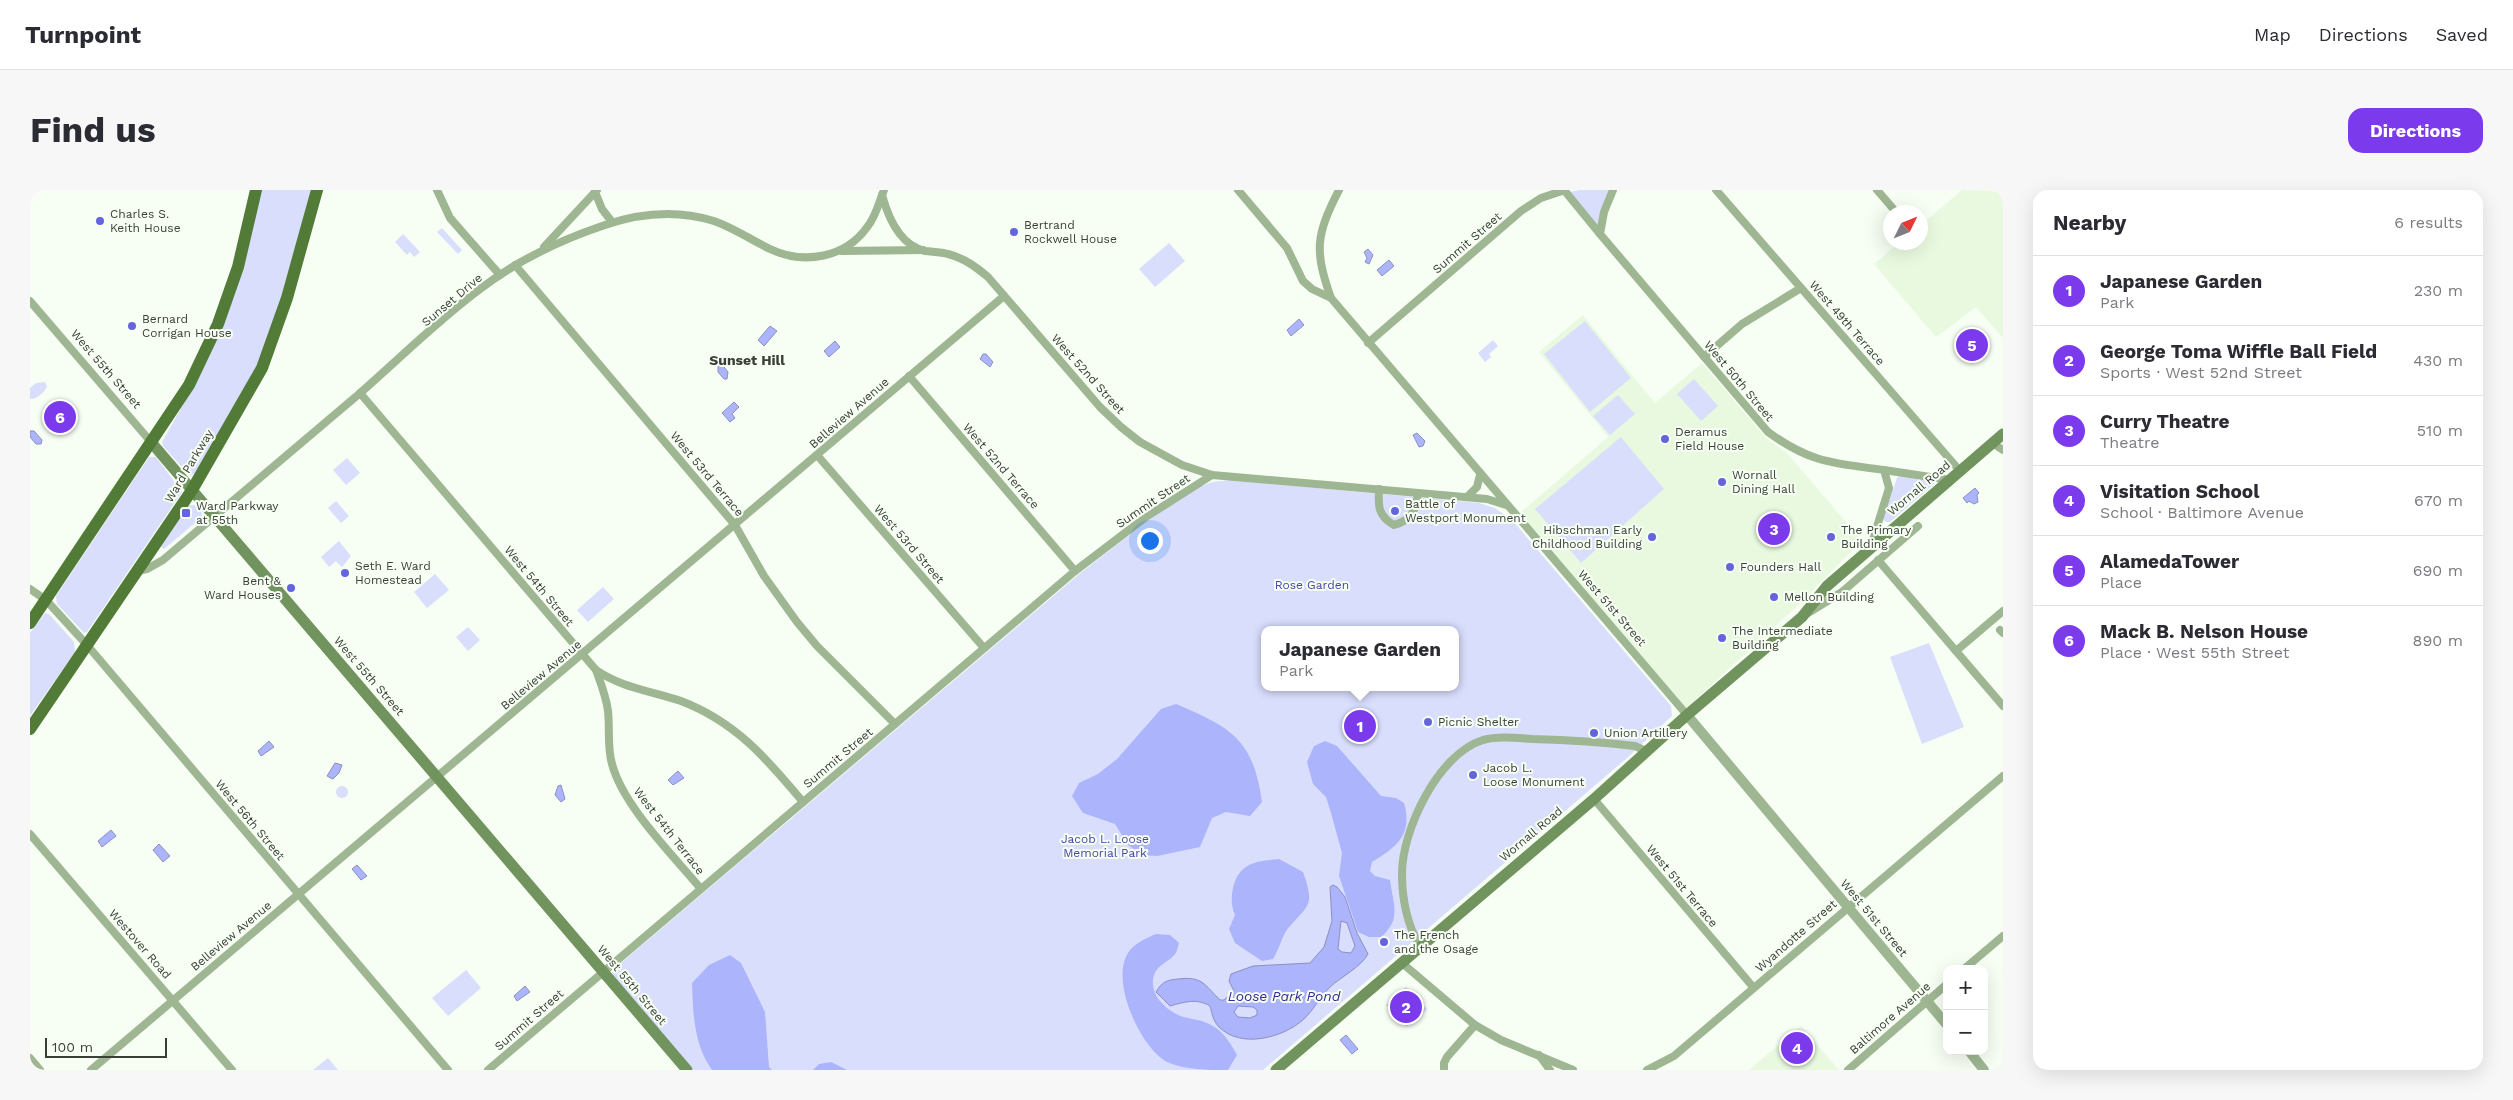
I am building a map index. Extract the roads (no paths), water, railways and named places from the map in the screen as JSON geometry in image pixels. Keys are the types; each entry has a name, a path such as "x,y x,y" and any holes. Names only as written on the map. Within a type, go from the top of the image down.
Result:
{"main road":[{"path":"30,623 189,385 218,324 238,268 256,190"},
{"name":"Ward Parkway","path":"30,729 192,490 262,368 288,298 317,190"},
{"name":"Wornall Road","path":"1276,1070 1648,752 1687,715 1802,617 1827,586 1871,546 2003,434"},
{"name":"West 55th Street","path":"151,442 687,1070"}],"street":[{"path":"438,190 450,218 500,275"},
{"name":"West 51st Street","path":"1238,190 1286,248 1303,281 1312,289 1331,298 1480,475 1687,715 1943,1020"},
{"path":"1331,298 1320,269 1319,253 1324,219 1339,190"},
{"name":"West 50th Street","path":"1564,190 1768,432 1791,449 1830,463 1950,480"},
{"name":"Summit Street","path":"1368,343 1522,211 1542,198 1564,190"},
{"path":"1600,234 1604,212 1613,190"},
{"name":"West 49th Terrace","path":"1716,190 1960,471"},
{"path":"1877,190 1890,205"},
{"path":"542,250 596,191 602,209 612,222"},
{"path":"842,251 869,226 883,193"},
{"name":"West 52nd Street","path":"883,193 888,217 896,230 904,238 923,250 948,253 968,262 988,277 1100,407 1120,427 1162,456 1212,475 1487,499 1506,505"},
{"name":"Sunset Drive","path":"137,571 147,569 163,560 478,290 515,265 542,250 612,222 639,216 666,214 688,215 714,221 789,256 813,257 842,251 923,250"},
{"name":"West 53rd Terrace","path":"515,265 735,525 764,576 798,622 818,646 895,724"},
{"path":"1704,357 1742,324 1801,288"},
{"name":"Belleview Avenue","path":"91,1070 1004,296"},
{"name":"West 55th Street","path":"30,301 151,442"},
{"name":"West 52nd Terrace","path":"909,376 1075,571"},
{"name":"West 54th Street","path":"360,393 596,670 611,681 682,702 724,723 761,752 803,802"},
{"path":"1992,443 2003,450"},
{"name":"West 53rd Street","path":"817,455 984,648"},
{"path":"1871,546 1890,488 1884,470"},
{"name":"Summit Street","path":"488,1070 602,971 1075,571 1146,517 1212,475"},
{"path":"1467,497 1477,487 1480,475"},
{"path":"1379,489 1378,505 1380,512 1385,520 1394,524 1403,522 1410,517 1416,508 1418,493"},
{"name":"Wornall Road","path":"1802,617 1842,592 1918,526"},
{"path":"1878,560 2003,706"},
{"name":"West 56th Street","path":"30,590 46,600 87,645 448,1070"},
{"path":"1956,651 2003,611"},
{"name":"West 54th Terrace","path":"596,670 604,690 608,710 609,749 618,781 633,806 701,889"},
{"path":"1421,946 1412,932 1406,908 1402,874 1403,858 1428,790 1458,756 1478,742 1504,738 1619,744 1635,746 1648,752"},
{"name":"Wyandotte Street","path":"1646,1070 1674,1056 2003,776"},
{"name":"West 51st Terrace","path":"1594,799 1753,987"},
{"name":"Westover Road","path":"30,834 232,1070"},
{"path":"1969,965 2003,936"},
{"path":"1402,963 1475,1025 1506,1042 1573,1070"},
{"name":"Baltimore Avenue","path":"1848,1070 1943,987"},
{"path":"1444,1070 1444,1063 1448,1057 1475,1025"},
{"path":"1538,1054 1550,1070"},
{"path":"1971,1055 1984,1070"},
{"path":"30,1058 40,1070"}],"water":[{"path":"1368,249 1373,255 1369,264 1365,262 1367,258 1364,252"},
{"path":"1389,260 1394,266 1382,276 1377,270"},
{"path":"1299,319 1304,325 1291,336 1287,330"},
{"path":"770,326 777,331 764,346 758,340"},
{"path":"835,341 840,347 829,357 824,351"},
{"path":"983,354 986,354 993,362 990,367 980,359"},
{"path":"721,363 728,372 727,379 724,379 718,372 718,365"},
{"path":"734,402 739,407 732,414 735,418 730,422 722,413"},
{"path":"30,431 34,431 42,440 41,444 36,444 30,437"},
{"path":"1417,433 1425,441 1423,446 1419,447 1413,435"},
{"path":"1975,488 1979,493 1977,495 1978,502 1974,504 1969,501 1967,503 1963,498"},
{"path":"269,741 274,747 261,756 258,751"},
{"path":"335,763 342,765 339,773 333,779 327,776"},
{"path":"678,771 684,778 673,785 668,780"},
{"path":"561,785 565,799 561,802 555,795 558,786"},
{"path":"111,830 116,836 102,847 98,841"},
{"path":"159,844 170,856 163,862 153,850"},
{"path":"357,865 367,876 361,880 352,869"},
{"name":"Loose Park Pond","path":"1333,885 1337,887 1345,897 1357,933 1368,954 1356,968 1330,987 1308,1015 1295,1026 1274,1036 1250,1039 1239,1038 1228,1034 1217,1025 1210,1006 1195,1001 1170,1006 1156,992 1167,981 1186,978 1202,982 1220,1000 1224,1000 1234,991 1229,981 1231,974 1253,966 1310,963 1324,947 1332,921 1330,887","holes":["1341,921 1347,923 1355,946 1351,953 1342,952 1338,949","1238,1006 1253,1007 1257,1010 1257,1015 1250,1018 1238,1017 1234,1012"]},
{"path":"525,986 530,992 517,1001 514,996"},
{"path":"1346,1035 1358,1049 1352,1054 1340,1040"}],"place":[{"name":"Charles S. Keith House","path":"100,221"},
{"name":"Bertrand Rockwell House","path":"1014,232"},
{"name":"Bernard Corrigan House","path":"132,326"},
{"name":"AlamedaTower","path":"1972,345"},
{"name":"Mack B. Nelson House","path":"60,417"},
{"name":"Deramus Field House","path":"1665,439"},
{"name":"Wornall Dining Hall","path":"1722,482"},
{"name":"Battle of Westport Monument","path":"1395,511"},
{"name":"Ward Parkway at 55th","path":"186,513"},
{"name":"Curry Theatre","path":"1774,529"},
{"name":"Hibschman Early Childhood Building","path":"1652,537"},
{"name":"The Primary Building","path":"1831,537"},
{"name":"Founders Hall","path":"1730,567"},
{"name":"Seth E. Ward Homestead","path":"345,573"},
{"name":"Bent & Ward Houses","path":"291,588"},
{"name":"Mellon Building","path":"1774,597"},
{"name":"The Intermediate Building","path":"1722,638"},
{"name":"Picnic Shelter","path":"1428,722"},
{"name":"Japanese Garden","path":"1360,726"},
{"name":"Union Artillery","path":"1594,733"},
{"name":"Jacob L. Loose Monument","path":"1473,775"},
{"name":"The French and the Osage","path":"1384,942"},
{"name":"George Toma Wiffle Ball Field","path":"1406,1007"},
{"name":"Visitation School","path":"1797,1048"}],"district":[{"name":"Sunset Hill","path":"747,360"}],"park label":[{"name":"Rose Garden","path":"1312,585"},
{"name":"Jacob L. Loose Memorial Park","path":"1105,846"}]}
